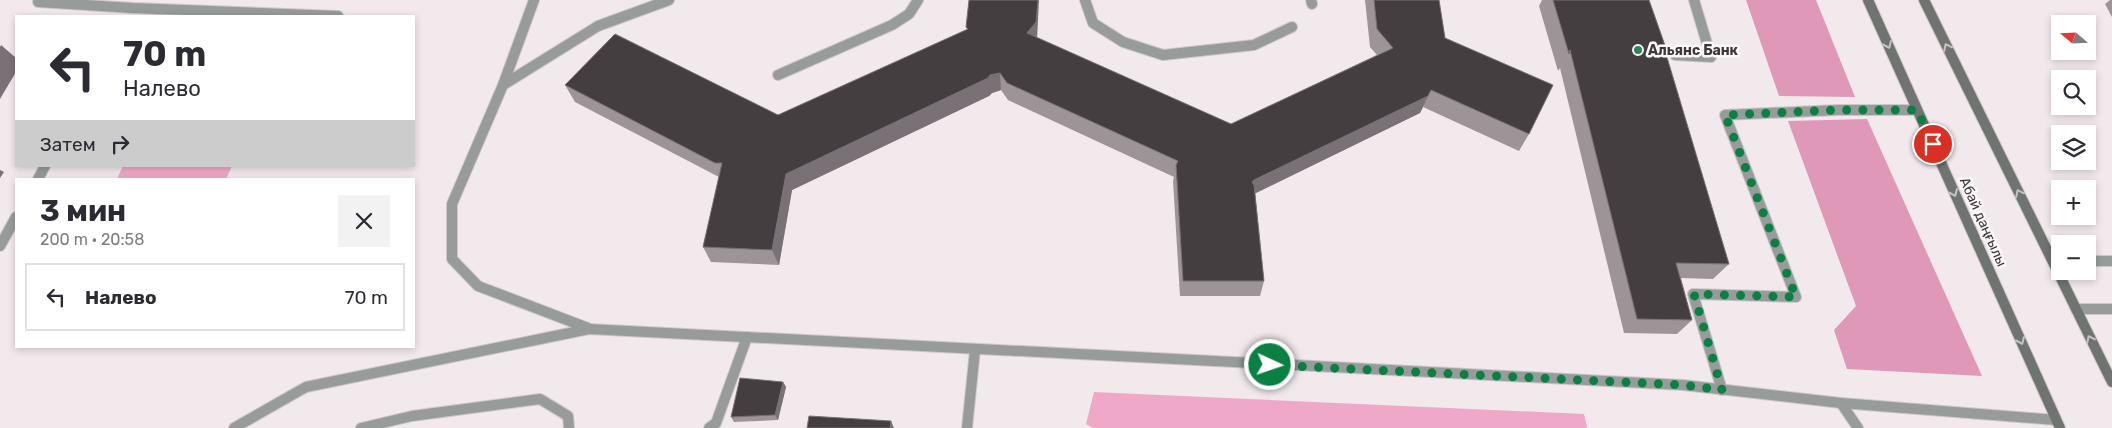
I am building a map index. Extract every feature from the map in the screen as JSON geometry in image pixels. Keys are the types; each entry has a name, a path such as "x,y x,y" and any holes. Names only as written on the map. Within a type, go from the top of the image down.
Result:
{"main road":[{"name":"Абай даңғылы","path":"1868,0 2058,424"},
{"path":"1924,0 2051,252"},
{"path":"2064,280 2112,382"}],"lane":[{"path":"534,0 503,84 452,204 452,258 478,286 589,328"},
{"path":"503,84 598,26 669,0"},
{"path":"778,75 892,25 909,14 918,0"},
{"path":"1085,0 1093,23 1123,42 1163,55 1254,45 1292,27"},
{"path":"1676,55 1711,57 1694,0"},
{"path":"38,2 108,3 131,12 286,15"},
{"path":"1722,390 1694,294 1796,297 1725,115 1838,110 1917,110"},
{"path":"0,246 15,219"},
{"path":"2096,261 2112,261"},
{"path":"2076,309 2112,309"},
{"path":"234,428 306,387 589,328 975,350 1683,385 1841,404 2058,424"},
{"path":"714,426 746,337"},
{"path":"967,428 975,350"},
{"path":"361,428 412,416 540,399 568,416 569,428"},
{"path":"1841,404 1858,428"}],"shaded area":[{"path":"1746,0 1816,0 1855,97 1779,96"},
{"path":"1867,119 1982,376 1847,369 1834,330 1856,306 1788,121"},
{"path":"123,167 232,167 226,178 117,178"},
{"path":"1094,392 1584,414 1587,428 1093,428 1086,424"}],"building":[{"path":"969,0 1038,0 1036,22 1027,33 1231,124 1393,48 1377,29 1374,0 1439,0 1445,38 1553,85 1529,134 1431,90 1428,96 1254,180 1252,182 1254,185 1264,281 1183,281 1176,165 1178,161 1007,83 1000,73 990,75 988,78 786,174 772,250 703,247 722,163 715,163 565,85 615,34 778,115 968,29 966,27"},
{"path":"1553,0 1649,0 1668,54 1666,54 1729,264 1676,263 1692,320 1637,319 1570,50 1569,54"},
{"path":"740,378 783,382 775,415 731,417"},
{"path":"809,416 891,421 890,428 807,428"}],"place":[{"name":"Альянс Банк","path":"1638,50"}],"route":[{"path":"1270,365 1683,385 1722,390 1694,294 1796,297 1725,115 1838,110 1917,110 1933,144"}]}
